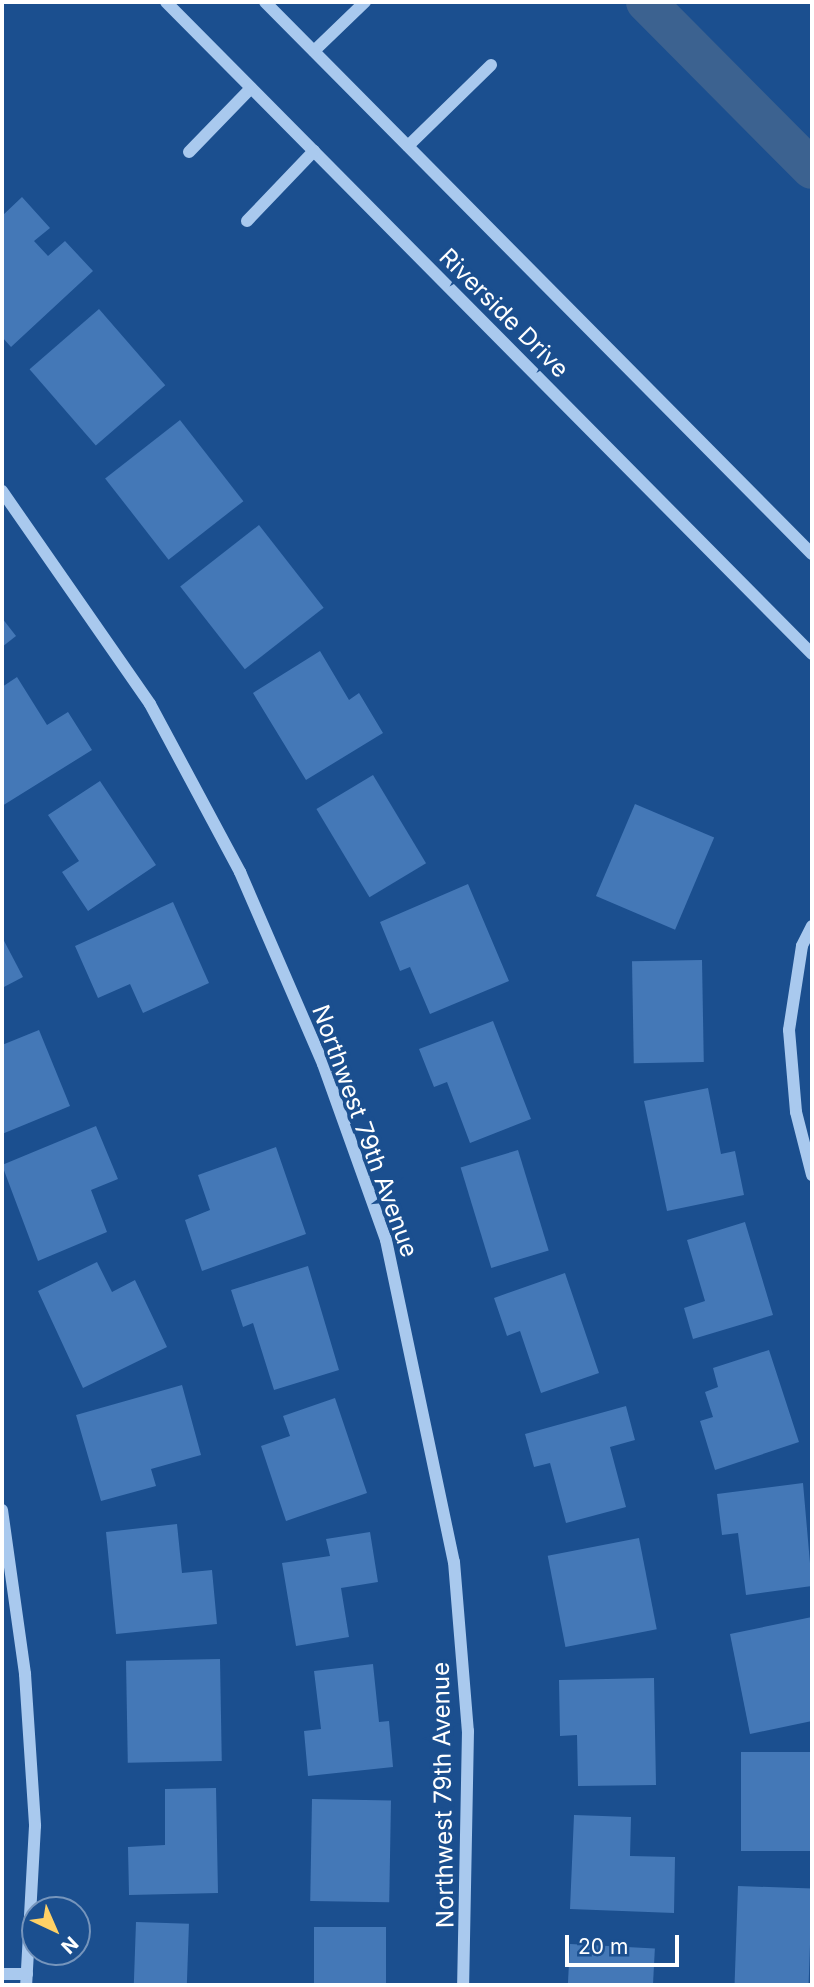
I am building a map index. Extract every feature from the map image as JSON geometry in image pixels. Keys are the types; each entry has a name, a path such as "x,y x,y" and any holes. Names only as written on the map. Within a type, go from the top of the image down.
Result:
{"street":[{"name":"Riverside Drive","path":"166,2 812,654"},
{"name":"Riverside Drive","path":"265,2 812,554"},
{"path":"314,51 365,2"},
{"path":"408,146 491,65"},
{"path":"189,152 251,88"},
{"path":"247,221 314,151"},
{"name":"Northwest 79th Avenue","path":"2,491 150,704 240,872 323,1064 386,1240 454,1562 468,1731 463,1985"},
{"path":"812,926 802,946 789,1030 796,1112 812,1175"},
{"path":"2,1974 27,1979 35,1826 25,1674 3,1517"}],"building":[{"path":"22,197 50,228 34,241 48,256 65,241 93,271 11,347 2,337 2,216"},
{"path":"99,309 165,385 96,446 30,369"},
{"path":"180,420 243,501 169,560 105,478"},
{"path":"259,525 324,608 245,669 180,587"},
{"path":"2,618 16,636 2,647"},
{"path":"320,651 349,700 359,693 383,733 306,780 253,693"},
{"path":"17,677 47,725 68,712 92,750 2,806 2,687"},
{"path":"373,775 426,863 369,897 316,809"},
{"path":"100,781 156,865 88,911 62,872 79,861 48,815"},
{"path":"635,804 714,838 675,930 596,896"},
{"path":"468,884 509,981 430,1014 410,967 400,971 380,922"},
{"path":"173,902 209,983 143,1013 130,984 98,998 75,946"},
{"path":"2,937 23,977 2,988"},
{"path":"702,960 704,1062 634,1063 632,961"},
{"path":"493,1021 531,1119 470,1143 447,1082 434,1087 419,1049"},
{"path":"39,1030 70,1106 2,1134 2,1045"},
{"path":"708,1088 721,1154 735,1151 744,1195 667,1211 644,1101"},
{"path":"96,1126 118,1179 91,1190 107,1232 38,1261 2,1165"},
{"path":"276,1147 306,1234 202,1271 185,1220 210,1210 198,1175"},
{"path":"518,1150 549,1250 491,1268 461,1168"},
{"path":"745,1222 773,1315 693,1339 684,1308 705,1301 687,1240"},
{"path":"97,1262 112,1292 135,1280 167,1347 83,1388 38,1291"},
{"path":"308,1266 339,1370 274,1390 253,1323 243,1327 231,1290"},
{"path":"565,1273 599,1373 541,1393 520,1331 507,1336 494,1298"},
{"path":"769,1350 799,1442 715,1470 700,1421 713,1417 705,1392 718,1387 713,1368"},
{"path":"182,1385 201,1455 151,1469 156,1486 101,1501 76,1415"},
{"path":"335,1398 367,1493 286,1521 261,1446 290,1436 283,1416"},
{"path":"626,1406 635,1440 610,1447 626,1507 566,1523 550,1463 534,1467 525,1434"},
{"path":"803,1483 812,1586 746,1595 738,1533 722,1535 717,1494"},
{"path":"177,1524 182,1573 212,1570 217,1624 116,1634 106,1532"},
{"path":"370,1532 378,1582 341,1588 349,1637 296,1646 282,1563 330,1556 326,1539"},
{"path":"639,1538 657,1629 565,1647 548,1556"},
{"path":"812,1617 812,1721 750,1734 730,1634"},
{"path":"220,1659 222,1761 128,1763 126,1661"},
{"path":"373,1664 379,1722 389,1721 393,1767 308,1776 304,1731 321,1729 314,1671"},
{"path":"654,1678 656,1785 578,1786 577,1735 560,1736 559,1680"},
{"path":"741,1752 812,1752 812,1851 741,1851"},
{"path":"216,1788 218,1893 129,1895 128,1847 165,1845 165,1789"},
{"path":"312,1799 391,1800 389,1902 310,1901"},
{"path":"574,1815 631,1817 630,1856 675,1857 674,1913 570,1909"},
{"path":"738,1886 812,1889 809,1985 735,1985"},
{"path":"136,1922 189,1924 187,1985 134,1985"},
{"path":"314,1927 386,1927 386,1985 314,1985"},
{"path":"570,1944 655,1948 653,1985 568,1985"}],"waterway":[{"path":"646,2 812,169"}]}
